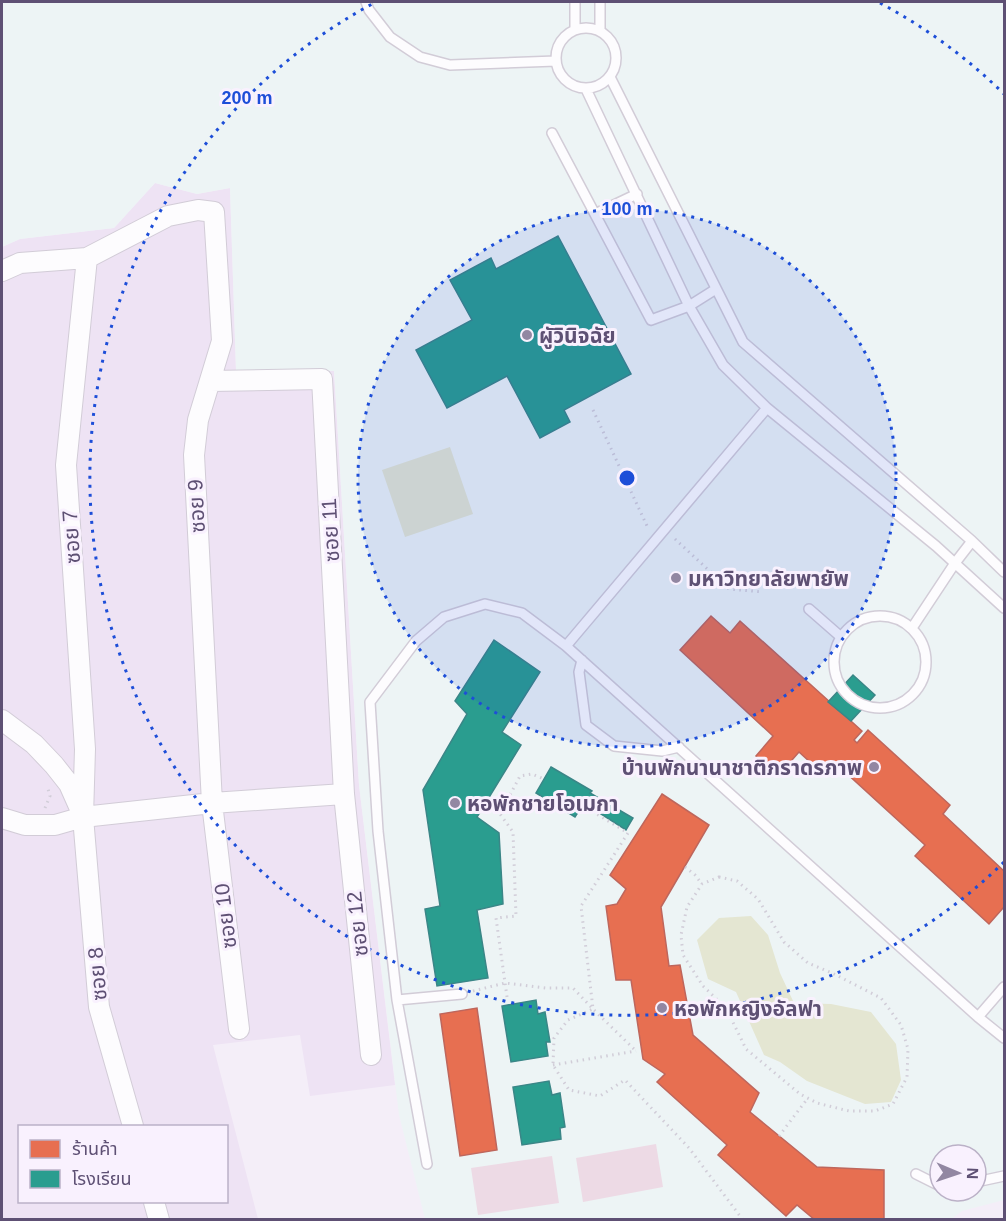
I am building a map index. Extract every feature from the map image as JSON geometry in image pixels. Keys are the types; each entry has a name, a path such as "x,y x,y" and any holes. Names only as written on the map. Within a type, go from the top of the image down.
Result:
{"street":[{"name":"ซอย 9","path":"87,258 168,216 198,210 214,212 222,341 198,420 194,455 212,803"},
{"path":"2,271 20,263 87,258"},
{"name":"ซอย 7","path":"83,817 85,749 66,465 87,258"},
{"name":"ซอย 11","path":"210,381 322,379 344,794"},
{"path":"2,720 34,744 54,765 69,784 83,817"},
{"path":"2,818 25,825 55,825 83,817 212,803 344,794"},
{"name":"ซอย 12","path":"344,794 371,1055"},
{"name":"ซอย 10","path":"212,803 239,1029"},
{"name":"ซอย 8","path":"83,817 99,1007 133,1125"},
{"path":"154,1203 159,1220"}],"lane":[{"path":"366,2 369,10 390,37 420,57 450,65 556,61"},
{"path":"575,2 575,29"},
{"path":"600,2 600,30"},
{"path":"584,27 600,30 612,41 616,52 616,66 610,77 604,84 586,89 574,86 563,78 556,61 560,42 567,34 584,27"},
{"path":"610,77 743,342 1005,572"},
{"path":"586,89 689,306 723,365 767,408 936,546 1005,608"},
{"path":"552,133 651,320 689,306 716,289"},
{"path":"595,214 637,194"},
{"path":"566,646 767,408"},
{"path":"912,628 972,541"},
{"path":"427,1164 397,1000 378,831 370,702 416,641 444,617 485,604 522,613 566,646 978,1017 1005,1038"},
{"path":"809,609 842,637"},
{"path":"888,616 901,620 912,628 922,641 926,656 926,673 919,687 908,699 894,706 878,708 863,704 849,696 840,683 835,668 835,652 850,627 862,619 888,616"},
{"path":"582,660 579,672 586,725 614,746 662,750 679,747"},
{"path":"978,1017 1005,987"},
{"path":"397,1000 462,994"},
{"path":"916,1174 928,1180"},
{"path":"988,1180 1005,1176"}],"path":[{"path":"592,410 646,527 662,533 729,589 763,592"},
{"path":"507,997 496,918 516,916 513,832 500,813 520,777 532,774 544,779"},
{"path":"38,811 45,808 50,796 45,781"},
{"path":"582,805 628,833 581,906 593,1009"},
{"path":"685,867 702,884"},
{"path":"719,877 737,881 758,899 784,942 808,963 881,998 901,1025 908,1049 907,1077 893,1104 875,1111 849,1111 817,1103 800,1094 746,1049 726,1008 703,986 683,955 681,935 687,908 702,884 719,877"},
{"path":"462,994 505,983 546,988 573,988 636,1051 553,1065"},
{"path":"593,1009 568,1020 554,1038 553,1065 569,1090 600,1096 625,1080 689,1148 743,1220"},
{"path":"779,1136 808,1098"}],"shaded area":[{"name":"มหาวิทยาลัยพายัพ","path":"2,2 1004,2 1004,1200 962,1211 950,1220 425,1219 399,1115 359,785 334,371 236,370 230,188 197,194 155,183 114,228 20,239 2,247"},
{"path":"155,183 197,194 230,188 236,370 334,371 359,785 395,1085 310,1096 300,1035 213,1045 258,1219 2,1220 2,247 20,239 114,228"},
{"path":"450,447 473,514 405,537 382,470"},
{"path":"751,916 768,935 780,973 794,1003 831,1004 871,1012 896,1044 901,1080 891,1102 865,1104 807,1081 780,1062 764,1055 736,992 708,979 697,940 719,918"},
{"path":"656,1144 663,1187 583,1202 576,1158"},
{"path":"552,1156 559,1203 478,1215 471,1168"}],"building: ร้านค้า":[{"name":"บ้านพักนานาชาติภราดรภาพ","path":"711,616 730,633 740,621 862,731 854,740 857,743 868,730 950,805 943,814 1004,871 1004,907 989,924 915,856 925,845 833,761 822,773 799,752 778,776 756,756 773,736 680,650"},
{"name":"หอพักหญิงอัลฟา","path":"662,794 709,825 661,907 669,966 680,965 693,1035 759,1093 750,1112 817,1167 884,1170 884,1220 815,1220 797,1205 786,1216 718,1155 727,1145 657,1082 665,1074 643,1059 631,980 616,980 606,906 617,904 626,889 610,875"},
{"path":"477,1008 497,1150 460,1156 440,1014"}],"building: โรงเรียน":[{"name":"ผัูวินิจฉัย","path":"558,236 631,374 564,410 570,422 540,438 507,376 447,408 416,350 472,320 450,280 491,258 496,269"},
{"name":"หอพักชายโอเมกา","path":"494,640 540,672 502,732 521,745 477,817 499,833 503,904 477,910 488,978 437,986 425,909 440,906 423,790 467,714 455,701"},
{"name":"บ้านพักนานาชาติภราดรภาพ","path":"853,675 875,695 851,721 828,702"},
{"path":"551,767 633,818 626,830 584,803 575,817 536,793"},
{"path":"536,1000 538,1014 545,1012 550,1042 546,1042 548,1056 511,1062 502,1006"},
{"path":"549,1081 552,1095 560,1093 565,1127 560,1128 561,1139 522,1145 513,1087"}],"place":[{"name":"ผัูวินิจฉัย","path":"527,335"},
{"name":"มหาวิทยาลัยพายัพ","path":"676,578"},
{"name":"บ้านพักนานาชาติภราดรภาพ","path":"874,767"},
{"name":"หอพักชายโอเมกา","path":"455,803"},
{"name":"หอพักหญิงอัลฟา","path":"662,1008"}]}
